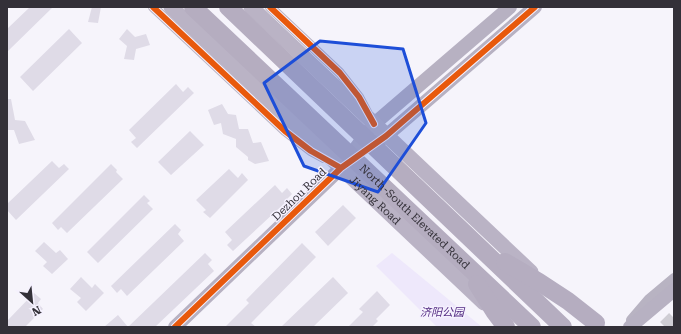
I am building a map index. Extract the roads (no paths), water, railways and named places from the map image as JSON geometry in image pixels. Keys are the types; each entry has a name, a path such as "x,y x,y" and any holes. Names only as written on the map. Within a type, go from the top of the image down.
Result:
{"highway":[{"name":"North-South Elevated Road","path":"193,7 532,327"},
{"name":"North-South Elevated Road","path":"228,7 563,327"},
{"path":"480,248 539,282 568,301 592,325"},
{"path":"464,263 494,311 506,327"}],"main road":[{"name":"Jiyang Road","path":"171,7 509,327"},
{"path":"251,7 386,136 592,325"}],"street":[{"path":"153,7 285,130 311,151 341,168"},
{"path":"270,7 340,73 359,97 374,124"},
{"name":"Dezhou Road","path":"341,168 374,124 510,7"},
{"name":"Dezhou Road","path":"175,327 341,168 386,136 535,7"},
{"path":"625,327 649,299 674,278"},
{"path":"630,327 674,290"}],"tunnel":[{"path":"665,327 674,318"}],"park label":[{"name":"济阳公园","path":"442,312"}]}
